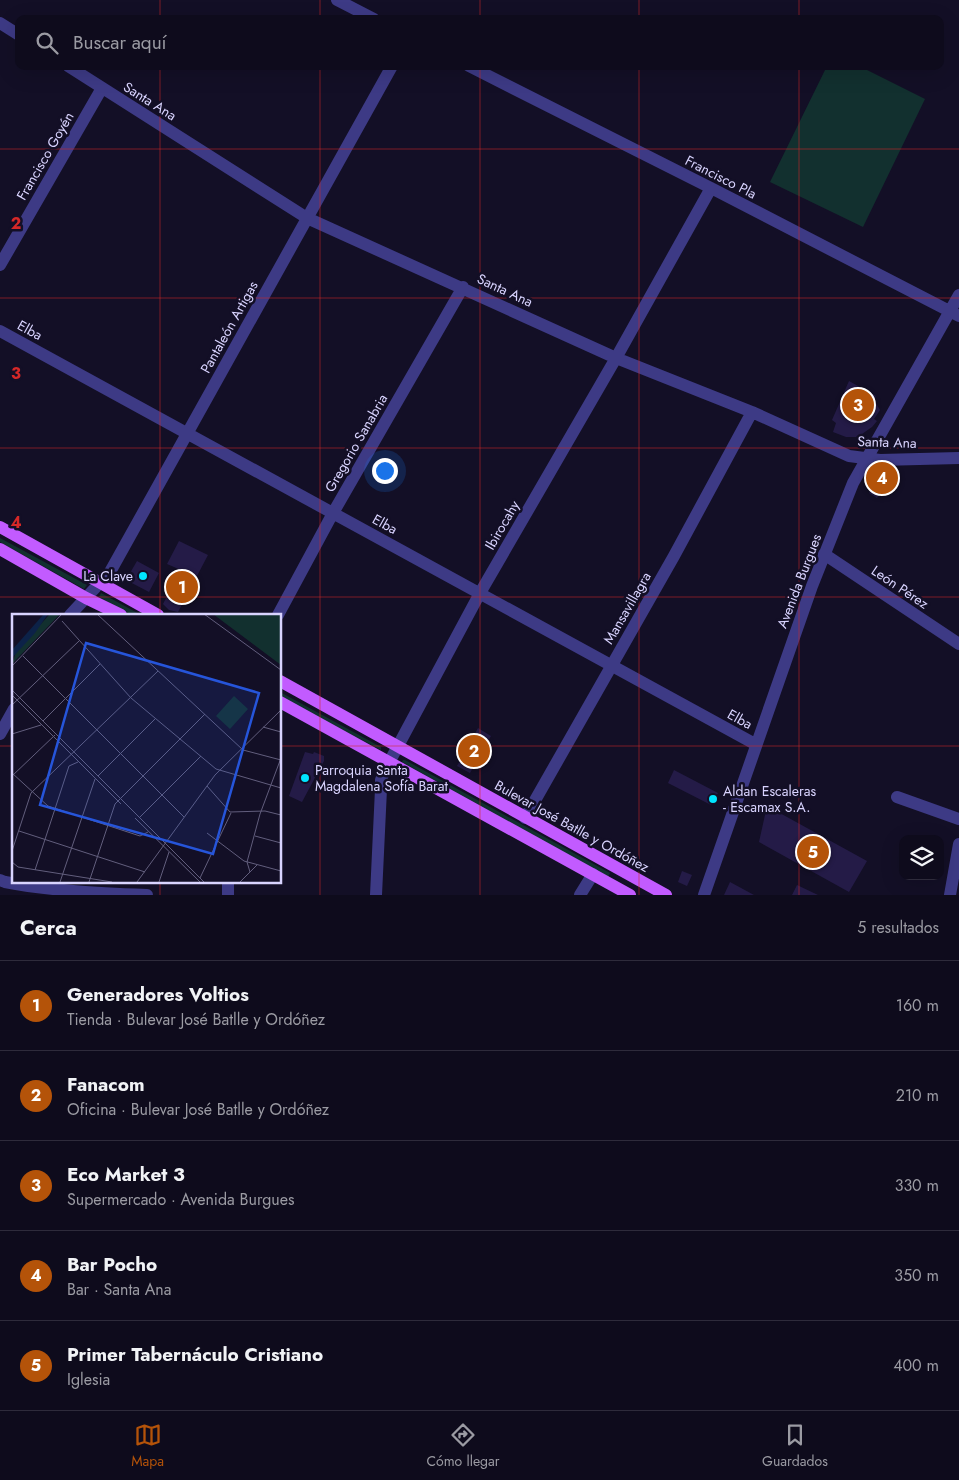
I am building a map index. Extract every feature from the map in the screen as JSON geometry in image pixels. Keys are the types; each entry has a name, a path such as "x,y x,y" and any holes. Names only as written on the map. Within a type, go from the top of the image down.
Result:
{"main road":[{"path":"0,527 156,614"},
{"path":"0,549 86,598 120,614"},
{"name":"Bulevar José Batlle y Ordóñez","path":"281,682 666,895"},
{"path":"281,703 630,895"}],"street":[{"path":"337,0 366,15"},
{"path":"0,23 15,32"},
{"name":"Santa Ana","path":"74,70 307,218 463,287 616,358 752,412 849,456 880,460 959,458"},
{"name":"Pantaleón Artigas","path":"71,614 110,572 390,70"},
{"name":"Francisco Pla","path":"477,70 711,188 954,314"},
{"name":"Francisco Goyén","path":"0,264 102,88"},
{"name":"Ibirocahy","path":"376,895 381,780 480,593 616,358 711,188"},
{"name":"Gregorio Sanabria","path":"279,614 333,513 463,287"},
{"name":"Avenida Burgues","path":"704,895 755,744 812,586 852,483 954,314 959,295"},
{"name":"Elba","path":"0,331 755,744"},
{"name":"Mansavillagra","path":"525,818 674,556 752,412"},
{"name":"León Pérez","path":"824,554 959,644"},
{"path":"0,734 12,713"},
{"path":"897,797 959,819"},
{"path":"950,895 959,844"},
{"path":"580,895 593,874"},
{"path":"0,880 41,889 147,895"},
{"path":"228,882 228,895"}],"green space":[{"path":"825,70 867,70 925,99 863,227 770,182"},
{"path":"0,538 87,585 84,589 0,542"},
{"path":"101,593 139,614 130,614 99,597"},
{"path":"281,693 381,747 381,750 281,698"},
{"path":"403,760 610,873 608,877 402,762"}],"building":[{"path":"849,381 876,396 874,400 880,410 874,419 877,421 872,427 856,437 846,437 833,432 836,423 832,420"},
{"path":"881,473 889,478 877,498 869,493"},
{"path":"179,541 208,555 178,612 169,610 163,604 181,570 167,564"},
{"name":"La Clave","path":"137,561 159,573 149,592 126,580"},
{"path":"478,728 491,736 470,773 457,766"},
{"name":"Parroquia Santa Magdalena Sofía Barat","path":"305,752 313,754 314,752 324,756 324,761 302,802 289,796"},
{"path":"674,770 718,793 711,805 668,783"},
{"path":"767,806 867,861 849,892 759,842"},
{"path":"682,871 692,875 687,886 678,882"},
{"path":"730,882 754,895 724,895"},
{"path":"797,885 818,895 792,895"}],"place":[{"name":"Eco Market 3","path":"858,405"},
{"name":"Bar Pocho","path":"882,478"},
{"name":"La Clave","path":"143,576"},
{"name":"Generadores Voltios","path":"182,587"},
{"name":"Fanacom","path":"474,751"},
{"name":"Parroquia Santa Magdalena Sofía Barat","path":"305,778"},
{"name":"Aldan Escaleras - Escamax S.A.","path":"713,799"},
{"name":"Primer Tabernáculo Cristiano","path":"813,852"}]}
